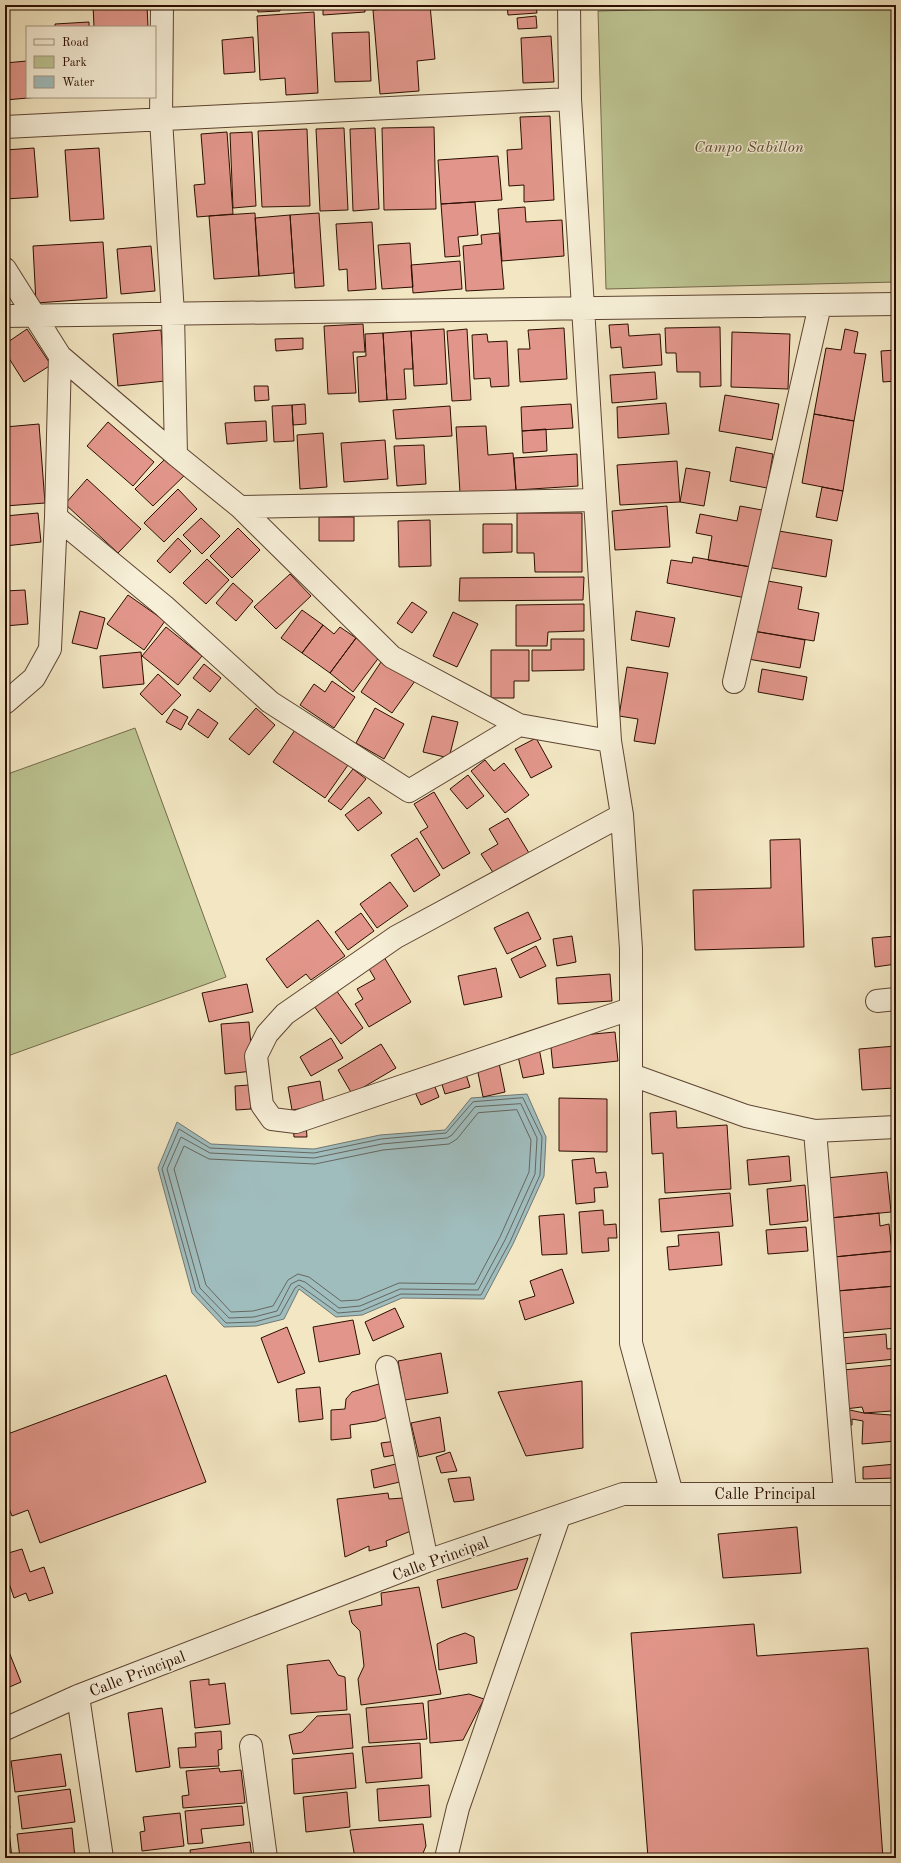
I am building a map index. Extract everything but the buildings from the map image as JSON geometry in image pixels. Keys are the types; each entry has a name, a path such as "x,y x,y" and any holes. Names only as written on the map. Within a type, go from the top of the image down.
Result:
{"street":[{"path":"162,5 160,119 174,314 176,455"},
{"path":"569,5 570,99 610,741 622,815 631,949 631,1343 672,1494"},
{"path":"5,127 570,99"},
{"path":"5,269 60,356 176,455 240,507 392,657 519,725 610,741"},
{"path":"5,316 896,304"},
{"path":"734,682 820,305"},
{"path":"5,704 34,678 50,649 56,517 60,356"},
{"path":"240,507 595,500"},
{"path":"56,517 164,606 270,702 409,791 519,725"},
{"path":"622,815 396,937 285,1014 267,1034 256,1056 262,1105 272,1118 296,1122 630,1009"},
{"path":"632,1075 746,1116 815,1131 896,1127"},
{"path":"815,1131 845,1493"},
{"path":"387,1367 427,1561"},
{"name":"Calle Principal","path":"5,1730 78,1696 427,1561 623,1494 896,1494"},
{"path":"446,1858 458,1808 559,1517"},
{"path":"78,1696 102,1858"},
{"path":"251,1746 266,1858"}],"green space":[{"name":"Campo Sabillon","path":"828,5 896,5 896,282 606,289 598,11"},
{"path":"135,728 226,977 5,1057 5,775"}],"water":[{"path":"527,1094 546,1137 544,1176 513,1244 484,1299 402,1298 362,1315 336,1317 299,1289 284,1319 256,1326 224,1327 192,1293 158,1168 177,1122 211,1144 314,1149 380,1135 445,1130 471,1098"}]}
